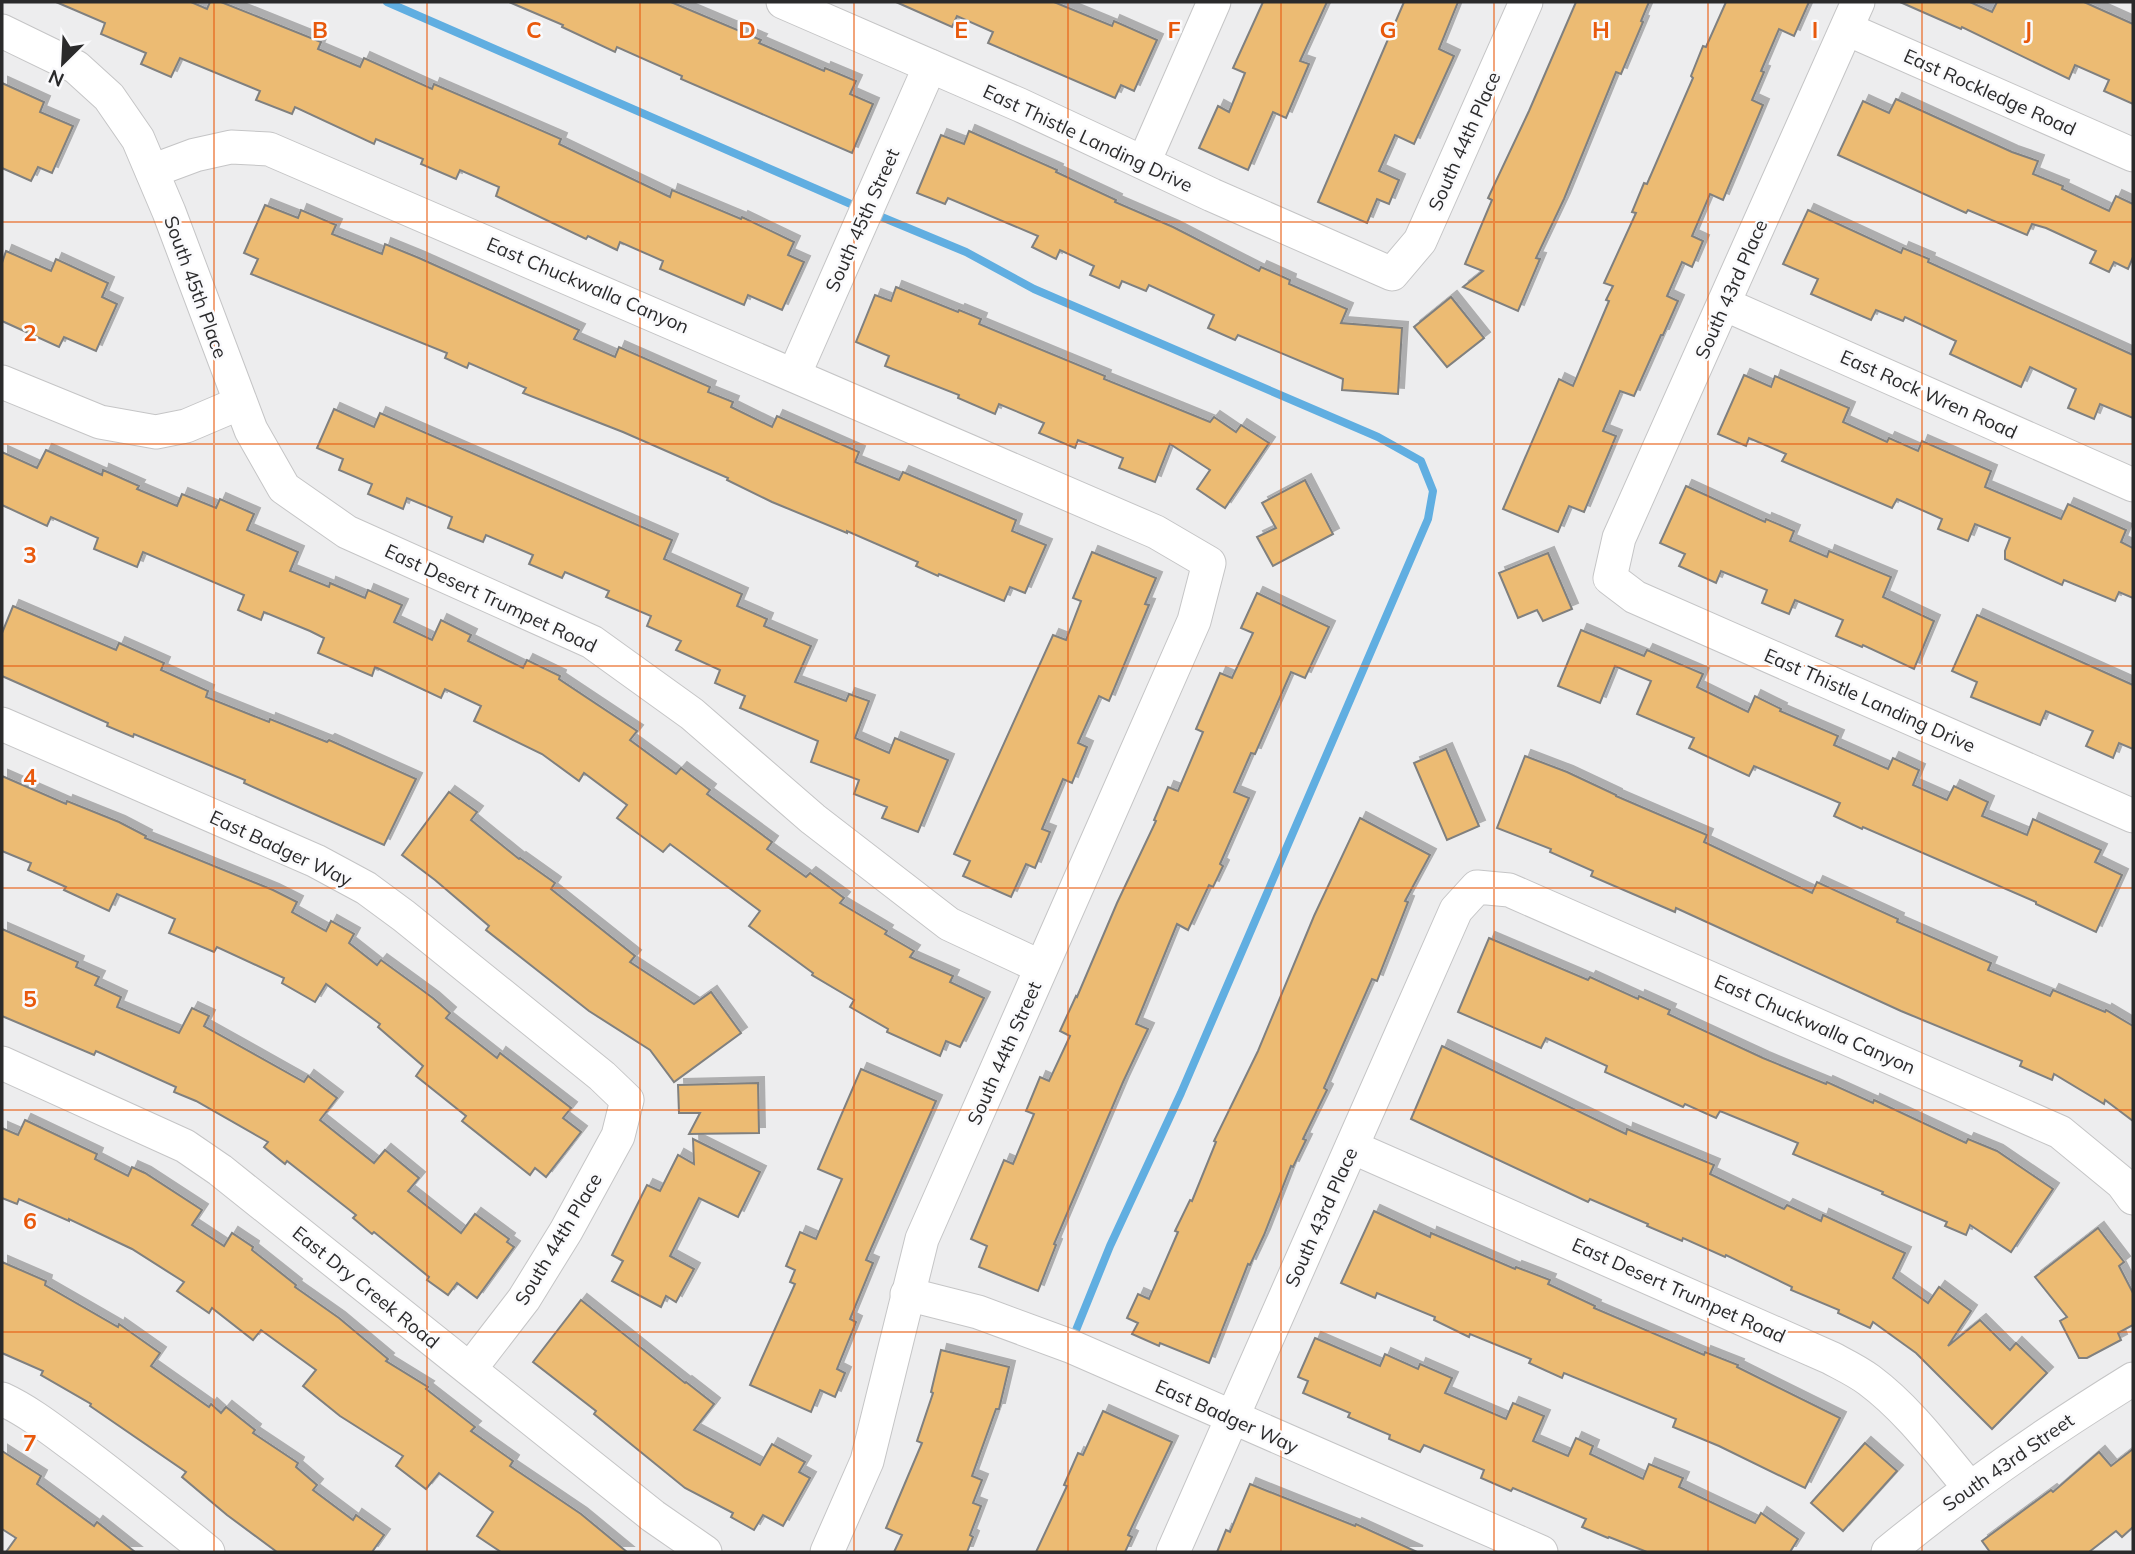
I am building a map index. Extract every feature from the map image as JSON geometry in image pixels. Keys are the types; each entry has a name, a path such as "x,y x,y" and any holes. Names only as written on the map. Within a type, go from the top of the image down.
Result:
{"street":[{"name":"East Thistle Landing Drive","path":"783,2 1392,274"},
{"path":"1144,162 1214,2"},
{"name":"South 44th Place","path":"1392,274 1420,241 1526,2"},
{"name":"East Rockledge Road","path":"1852,15 2133,155"},
{"name":"South 43rd Place","path":"1610,578 1619,538 1852,15"},
{"path":"2,31 76,67 109,97 138,139 152,171"},
{"name":"South 45th Street","path":"794,375 930,66"},
{"name":"East Chuckwalla Canyon","path":"152,171 195,155 231,147 269,149 1156,532 1209,563"},
{"name":"South 45th Place","path":"152,171 240,403"},
{"name":"East Rock Wren Road","path":"1724,304 2133,485"},
{"path":"2,382 100,422 156,432 186,426 240,403"},
{"name":"East Desert Trumpet Road","path":"240,403 251,430 284,488 347,532 592,642 692,714 813,819 949,924 1041,967"},
{"name":"South 44th Street","path":"827,1552 867,1461 922,1239 1194,621 1209,563"},
{"name":"East Thistle Landing Drive","path":"1610,578 1635,597 2133,816"},
{"name":"East Badger Way","path":"2,724 316,861 366,888 581,1059 627,1100"},
{"name":"South 43rd Place","path":"1173,1552 1456,910 1476,887"},
{"name":"East Chuckwalla Canyon","path":"1476,887 1508,890 2060,1132 2122,1183 2133,1198"},
{"name":"East Dry Creek Road","path":"2,1063 185,1146 220,1170 653,1516 705,1552"},
{"name":"South 44th Place","path":"470,1369 524,1298 566,1231 618,1136 627,1100"},
{"name":"East Desert Trumpet Road","path":"1352,1147 1831,1358 1868,1380 1900,1408 1969,1487"},
{"name":"East Badger Way","path":"907,1294 978,1312 1018,1326 1541,1552"},
{"name":"South 43rd Street","path":"1888,1552 1969,1487 2055,1427 2133,1379"},
{"path":"2,1399 55,1432 117,1477 208,1552"}],"building":[{"path":"56,2 191,2 207,9 210,2 221,2 321,42 318,49 360,67 364,58 432,89 434,84 561,139 559,144 670,197 672,190 741,219 742,217 794,242 788,255 804,262 782,310 748,295 744,305 660,269 663,261 620,242 617,250 588,236 586,239 496,196 499,187 460,170 456,179 421,164 423,159 376,139 374,144 295,107 292,114 256,100 260,91 180,58 171,77 141,64 146,53 101,34 105,23"},
{"path":"509,2 671,2 761,40 759,43 824,71 825,68 856,81 850,94 873,104 852,153 681,79 682,76 617,47 615,52 562,27 563,25"},
{"path":"896,2 1054,2 1112,26 1114,21 1157,40 1134,91 1121,85 1115,98 988,43 993,32 957,16 952,27"},
{"path":"1263,2 1327,2 1300,61 1309,64 1286,118 1273,112 1248,170 1199,148 1218,106 1229,112 1245,73 1233,68"},
{"path":"1404,2 1458,2 1439,49 1454,56 1414,144 1395,135 1379,171 1399,180 1389,204 1377,199 1367,223 1318,202"},
{"path":"1576,2 1649,2 1621,74 1616,72 1564,199 1536,258 1540,259 1518,311 1463,287 1483,271 1465,264 1492,200 1488,198"},
{"path":"1726,2 1809,2 1794,36 1779,29 1752,100 1763,105 1723,200 1710,194 1692,236 1703,241 1692,267 1682,262 1667,296 1678,301 1634,396 1620,391 1603,431 1616,436 1584,512 1569,506 1558,532 1503,509 1559,379 1573,386 1609,301 1606,300 1613,286 1604,283 1636,213 1632,212 1693,78 1691,76 1703,46 1706,47"},
{"path":"1900,2 1970,2 1992,12 1997,2 2084,2 2133,24 2133,104 2104,91 2109,80 2075,65 2069,79 1962,27 1961,29"},
{"path":"2,83 44,102 40,112 73,126 52,173 38,167 31,181 2,168"},
{"path":"1896,99 2012,152 2038,161 2033,174 2063,186 2062,189 2109,211 2116,196 2133,204 2133,257 2128,269 2114,262 2109,272 2090,263 2096,251 2046,228 2032,224 2027,235 1968,210 1966,213 1838,155 1863,101 1889,113"},
{"path":"969,131 1057,170 1056,172 1116,200 1115,202 1173,227 1259,271 1261,267 1290,280 1289,284 1347,309 1341,323 1402,328 1398,394 1342,390 1343,379 1238,335 1235,340 1208,328 1214,315 1149,285 1146,291 1122,281 1119,288 1090,275 1094,266 1060,250 1056,259 1032,247 1038,236 948,198 945,204 917,193 941,135 964,144"},
{"path":"265,205 298,218 301,210 336,225 332,234 382,254 385,244 419,258 579,330 574,339 615,357 619,347 710,387 708,392 733,402 731,407 772,427 777,416 859,452 855,462 899,480 903,472 1016,520 1012,531 1046,545 1025,593 1010,587 1004,601 939,574 938,576 916,566 918,562 772,502 727,480 728,478 623,432 523,393 526,388 469,363 467,368 445,358 447,353 251,274 258,259 244,253"},
{"path":"1808,210 1901,253 1903,248 1929,259 1928,262 2133,355 2133,418 2100,404 2094,419 2068,408 2076,389 2030,367 2021,387 1950,354 1956,341 1905,317 1903,321 1876,310 1871,320 1811,294 1818,279 1783,264"},
{"path":"6,251 51,271 56,259 108,283 102,297 117,304 96,351 64,337 59,347 2,321 2,263"},
{"path":"896,287 981,319 979,324 1210,422 1214,417 1236,432 1241,425 1269,443 1225,508 1197,489 1210,470 1170,444 1155,482 1119,468 1123,458 1078,440 1075,448 1039,433 1044,423 999,404 995,414 958,398 959,395 885,366 889,356 856,342 875,295 891,301"},
{"path":"1451,297 1484,338 1447,367 1414,327"},
{"path":"1744,375 1771,387 1775,376 1849,408 1843,422 1887,442 1889,438 1918,451 1922,441 1991,471 1985,487 2061,519 2068,504 2126,530 2121,542 2133,548 2133,598 2119,592 2115,601 2064,580 2062,585 2005,559 2010,538 1975,524 1968,541 1938,529 1942,519 1897,499 1892,508 1782,461 1786,454 1749,438 1746,446 1718,434"},
{"path":"334,409 374,427 380,413 672,540 664,559 742,594 737,606 767,619 764,626 811,646 795,682 846,701 849,694 869,701 855,738 889,753 895,738 948,760 918,832 882,818 887,807 854,794 859,780 811,762 818,741 740,708 745,696 715,683 720,670 676,650 681,641 647,626 651,616 606,597 609,591 565,572 562,578 529,564 533,555 486,535 483,542 448,528 452,517 407,498 403,509 368,494 372,484 339,470 343,459 317,448"},
{"path":"46,450 102,475 103,470 139,486 137,489 177,506 182,494 216,508 220,499 254,514 247,530 298,552 290,571 329,587 330,583 365,598 368,590 402,605 394,622 432,640 441,620 471,635 468,641 523,668 527,660 560,676 559,679 637,731 630,740 676,774 681,768 710,790 707,794 772,842 767,849 806,877 810,873 844,898 840,903 914,951 910,957 953,976 950,982 984,998 960,1047 946,1041 940,1056 887,1032 888,1029 850,1007 854,1000 812,975 813,973 749,926 760,911 670,844 663,852 617,818 627,805 584,773 579,781 542,754 474,721 481,706 445,689 441,698 375,667 372,676 318,653 324,638 310,631 264,612 261,620 238,610 244,595 143,552 137,567 94,549 98,538 51,517 47,526 2,505 2,452 37,468"},
{"path":"1305,480 1333,534 1273,566 1257,537 1276,528 1262,503"},
{"path":"1686,486 1765,522 1766,519 1794,531 1790,541 1827,557 1829,551 1891,577 1883,597 1934,621 1914,669 1863,645 1862,647 1836,636 1843,620 1795,600 1789,614 1762,603 1767,590 1721,571 1716,583 1679,566 1685,554 1660,543"},
{"path":"1092,552 1156,578 1145,604 1149,605 1109,701 1099,696 1078,743 1087,747 1072,783 1063,779 1042,829 1050,832 1035,868 1026,864 1011,897 963,876 970,861 954,854 1053,635 1066,640 1081,601 1073,598"},
{"path":"1548,553 1572,609 1543,621 1537,610 1518,618 1499,573"},
{"path":"1257,593 1329,627 1305,678 1291,672 1255,754 1251,753 1234,792 1249,798 1220,864 1223,866 1213,887 1209,885 1188,930 1177,924 1136,1024 1148,1029 1054,1244 1056,1245 1038,1291 979,1267 987,1246 971,1239 1004,1160 1013,1164 1034,1114 1026,1111 1040,1077 1049,1081 1070,1036 1060,1031 1156,821 1154,820 1168,787 1178,791 1203,732 1196,729 1220,673 1232,678 1253,633 1241,628"},
{"path":"13,606 116,650 119,643 164,663 161,670 208,691 206,697 269,722 270,719 327,742 329,740 416,779 384,845 244,783 245,780 134,734 133,737 107,726 108,723 2,676 2,633"},
{"path":"1977,615 2133,685 2133,749 2119,743 2113,758 2086,746 2093,731 2046,711 2040,725 1971,697 1977,682 1952,671"},
{"path":"1581,630 1644,656 1647,650 1703,674 1697,687 1748,712 1755,696 1781,709 1780,711 1838,736 1834,745 1888,769 1893,758 1919,770 1913,785 1947,800 1954,786 1988,802 1982,816 2027,835 2033,819 2101,850 2095,862 2122,875 2096,932 2036,902 1834,816 1840,803 1754,766 1749,776 1689,748 1694,738 1637,714 1651,681 1615,666 1600,703 1558,686"},
{"path":"1446,749 1479,826 1447,840 1414,763"},
{"path":"1525,756 1707,835 1704,842 1812,893 1817,882 1898,919 1897,922 1991,963 1988,970 2050,996 2053,990 2105,1012 2106,1010 2133,1026 2133,1121 2105,1100 2104,1104 2054,1074 2052,1080 2020,1066 2022,1061 1901,1011 1676,908 1675,912 1591,876 1593,871 1550,852 1551,849 1497,828"},
{"path":"2,776 66,804 67,801 119,822 146,836 145,838 273,890 297,902 292,912 326,931 331,921 354,934 349,943 377,965 381,960 433,998 450,1013 446,1018 497,1058 500,1053 571,1108 563,1118 581,1132 546,1177 535,1168 530,1175 462,1121 466,1116 416,1076 423,1066 378,1027 380,1024 326,984 315,1002 282,983 284,978 217,947 214,952 169,933 175,919 117,894 109,911 28,870 31,863 2,851"},
{"path":"449,792 477,812 471,820 519,859 555,883 551,889 635,956 630,962 694,1004 711,992 741,1033 674,1082 650,1050 589,1011 486,930 489,926 402,855"},
{"path":"1360,818 1430,855 1405,901 1408,902 1377,981 1372,979 1324,1088 1327,1090 1303,1139 1306,1140 1293,1167 1291,1166 1264,1235 1250,1265 1248,1264 1209,1363 1132,1334 1138,1323 1127,1318 1138,1294 1149,1299 1178,1232 1175,1231 1190,1200 1192,1201 1216,1142 1214,1141 1258,1051 1314,916"},
{"path":"2,929 78,962 76,967 99,977 95,985 121,997 117,1007 179,1033 192,1008 209,1016 204,1026 304,1082 308,1076 337,1098 320,1120 374,1163 385,1150 419,1178 408,1191 461,1233 475,1214 509,1239 507,1242 514,1247 477,1298 457,1283 448,1295 427,1280 429,1277 374,1232 372,1234 353,1218 356,1215 287,1161 285,1164 264,1147 268,1142 196,1101 174,1092 176,1087 96,1051 94,1055 2,1016"},
{"path":"1489,938 1588,980 1590,977 1638,999 1639,996 1670,1010 1668,1014 1763,1058 1873,1103 1874,1100 1966,1143 1968,1139 1997,1151 2053,1189 2011,1252 1970,1225 1966,1235 1945,1226 1947,1222 1882,1194 1883,1192 1793,1154 1798,1143 1720,1111 1716,1118 1685,1104 1683,1107 1605,1072 1607,1066 1546,1038 1541,1048 1458,1012"},
{"path":"1442,1046 1626,1134 1627,1129 1714,1165 1710,1174 1784,1209 1787,1205 1821,1221 1823,1215 1905,1253 1893,1278 1928,1303 1939,1287 1971,1311 1948,1346 1980,1320 2010,1350 2016,1343 2047,1373 1992,1429 1916,1353 1873,1322 1870,1328 1726,1255 1725,1257 1683,1238 1682,1241 1590,1199 1588,1202 1411,1119"},
{"path":"861,1069 936,1101 866,1260 873,1263 850,1319 856,1322 837,1369 845,1373 835,1397 820,1390 811,1412 750,1385 795,1284 790,1282 795,1270 786,1266 800,1232 816,1239 842,1179 818,1169"},
{"path":"758,1083 759,1133 689,1134 700,1113 679,1113 678,1085"},
{"path":"25,1120 97,1154 95,1159 128,1176 132,1167 145,1173 202,1210 192,1225 224,1246 232,1233 253,1247 252,1250 296,1285 295,1287 339,1318 388,1359 386,1361 428,1387 426,1389 475,1427 471,1431 513,1461 510,1466 581,1514 627,1552 501,1552 477,1536 493,1512 439,1473 426,1489 396,1466 403,1456 340,1416 303,1386 316,1370 261,1330 253,1340 212,1308 209,1313 177,1291 184,1282 132,1249 19,1199 17,1204 2,1198 2,1128 18,1135"},
{"path":"693,1139 760,1172 738,1217 699,1198 670,1256 694,1269 676,1302 666,1296 661,1307 612,1281 623,1261 612,1255 647,1185 660,1191 678,1155 694,1164"},
{"path":"1374,1211 1430,1237 1431,1233 1515,1269 1516,1267 1550,1280 1548,1284 1595,1306 1594,1308 1704,1355 1705,1352 1738,1365 1737,1367 1840,1418 1805,1488 1673,1427 1676,1419 1564,1373 1562,1378 1529,1363 1531,1359 1470,1334 1469,1337 1434,1320 1435,1317 1377,1293 1375,1298 1341,1283"},
{"path":"2098,1228 2124,1262 2119,1266 2133,1293 2133,1325 2118,1333 2121,1340 2087,1358 2079,1358 2060,1321 2067,1317 2035,1277"},
{"path":"2,1262 46,1281 45,1285 118,1327 119,1324 160,1353 151,1366 209,1407 211,1404 221,1413 226,1407 255,1430 253,1433 298,1463 296,1467 317,1485 313,1490 353,1520 356,1515 384,1535 372,1552 277,1552 182,1477 186,1472 90,1406 91,1404 41,1375 43,1371 2,1353"},
{"path":"581,1300 714,1404 694,1430 760,1465 772,1444 805,1462 799,1472 810,1478 783,1526 763,1515 754,1530 731,1517 733,1513 685,1488 594,1414 596,1411 533,1362"},
{"path":"1315,1338 1380,1366 1385,1354 1418,1369 1420,1364 1452,1378 1445,1393 1506,1419 1513,1403 1544,1416 1533,1441 1568,1456 1576,1438 1593,1446 1590,1454 1643,1479 1649,1464 1683,1478 1679,1487 1755,1523 1761,1513 1798,1539 1790,1552 1647,1552 1608,1538 1582,1527 1586,1519 1513,1488 1511,1491 1481,1478 1484,1470 1424,1445 1420,1452 1389,1439 1390,1435 1348,1417 1350,1413 1303,1393 1308,1381 1298,1377"},
{"path":"941,1350 1009,1367 999,1409 996,1409 972,1476 982,1480 973,1503 981,1506 967,1552 894,1552 902,1535 886,1528 922,1443 917,1441 933,1393 931,1392"},
{"path":"1103,1411 1172,1442 1128,1535 1132,1537 1125,1552 1036,1552 1067,1486 1064,1485 1078,1453 1083,1455"},
{"path":"1865,1443 1897,1471 1843,1531 1811,1503"},
{"path":"2133,1449 2133,1527 2122,1537 2116,1531 2089,1552 1990,1552 1982,1541 2051,1490 2053,1492 2099,1452 2111,1466"},
{"path":"2,1451 41,1476 37,1484 94,1526 97,1522 135,1552 6,1552 16,1538 2,1529"},
{"path":"1250,1484 1355,1526 1356,1524 1417,1552 1217,1552 1226,1530 1230,1532"}],"waterway":[{"path":"387,2 860,208"},
{"path":"872,213 966,252 1034,289 1378,437 1421,461 1433,491 1428,519 1181,1093 1110,1246 1072,1340"}]}
